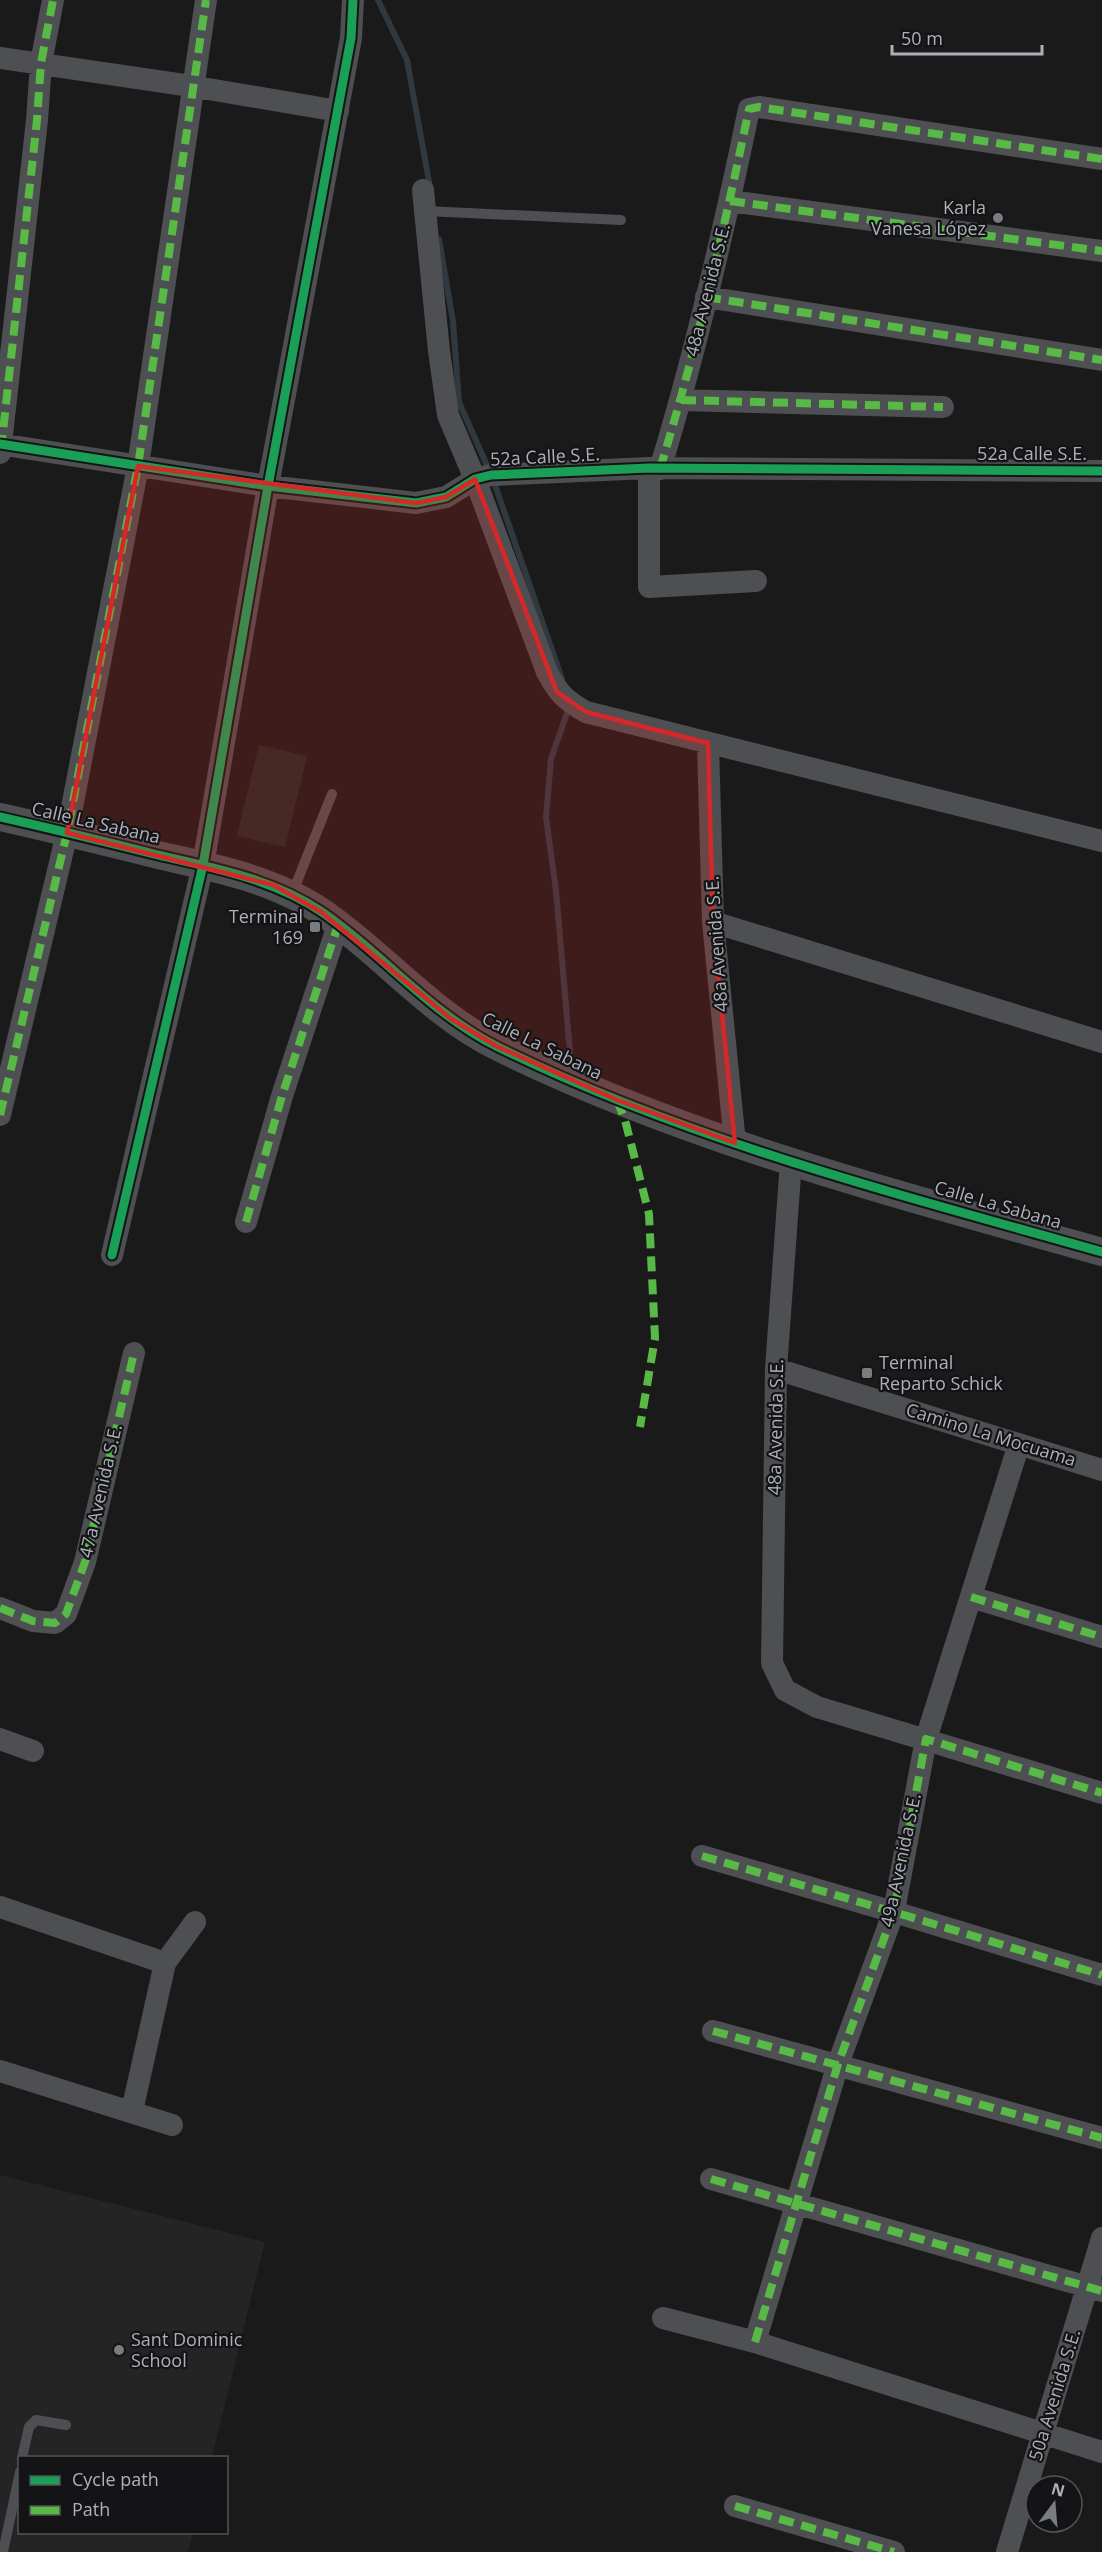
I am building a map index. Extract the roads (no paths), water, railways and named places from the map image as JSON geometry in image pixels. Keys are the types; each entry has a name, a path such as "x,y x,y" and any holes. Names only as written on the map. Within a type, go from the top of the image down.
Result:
{"street":[{"path":"1,447 37,120 41,63 53,0"},
{"path":"0,1114 67,833 138,466 191,86 206,0"},
{"path":"112,1255 203,866 268,486 351,38 353,0"},
{"path":"0,58 191,86 338,111"},
{"name":"48a Avenida S.E.","path":"756,581 649,587 655,468 681,400 730,201 749,109 759,107 1102,159"},
{"path":"424,200 448,416 475,479 547,672 557,692 586,712 1102,841"},
{"path":"730,201 1102,251"},
{"path":"706,297 1102,360"},
{"path":"681,400 943,407"},
{"name":"52a Calle S.E.","path":"1,447 268,486 416,503 446,497 475,479 491,475 655,468 1102,471"},
{"name":"48a Avenida S.E.","path":"708,743 713,922 735,1143"},
{"name":"Calle La Sabana","path":"0,817 273,885 321,912 451,1019 496,1046 617,1100 791,1161 1102,1252"},
{"path":"713,922 1102,1042"},
{"path":"246,1222 282,1096 338,925"},
{"name":"48a Avenida S.E.","path":"791,1161 776,1369 772,1663 784,1690 817,1707 926,1739"},
{"name":"47a Avenida S.E.","path":"0,1608 33,1621 55,1623 66,1614 85,1562 134,1353"},
{"name":"Camino La Mocuama","path":"776,1369 1102,1470"},
{"name":"49a Avenida S.E.","path":"755,2342 838,2064 894,1911 926,1739 1019,1444"},
{"path":"970,1597 1102,1637"},
{"path":"0,1739 33,1751"},
{"path":"926,1739 1102,1793"},
{"path":"702,1856 894,1911 1102,1975"},
{"path":"0,1907 165,1963"},
{"path":"132,2110 165,1963 195,1922"},
{"path":"713,2031 1102,2138"},
{"path":"0,2071 132,2110 172,2125"},
{"path":"711,2179 1095,2288"},
{"name":"50a Avenida S.E.","path":"1007,2552 1042,2435 1095,2288 1102,2238"},
{"path":"663,2318 755,2342 1042,2435 1102,2452"},
{"path":"735,2506 894,2552"}],"lane":[{"path":"424,200 621,220"},
{"path":"292,896 332,794"},
{"path":"22,2456 29,2427 36,2420 66,2425"},
{"path":"3,2552 18,2481"}],"waterway":[{"path":"378,0 407,60 430,187"},
{"path":"439,239 453,321 459,402 489,470"},
{"path":"493,479 562,679"},
{"path":"568,710 551,759 546,817 556,891 571,1064"}],"place":[{"name":"Karla Vanesa López","path":"998,218"},
{"name":"Terminal 169","path":"315,927"},
{"name":"Terminal Reparto Schick","path":"867,1373"},
{"name":"Sant Dominic School","path":"119,2350"}]}
